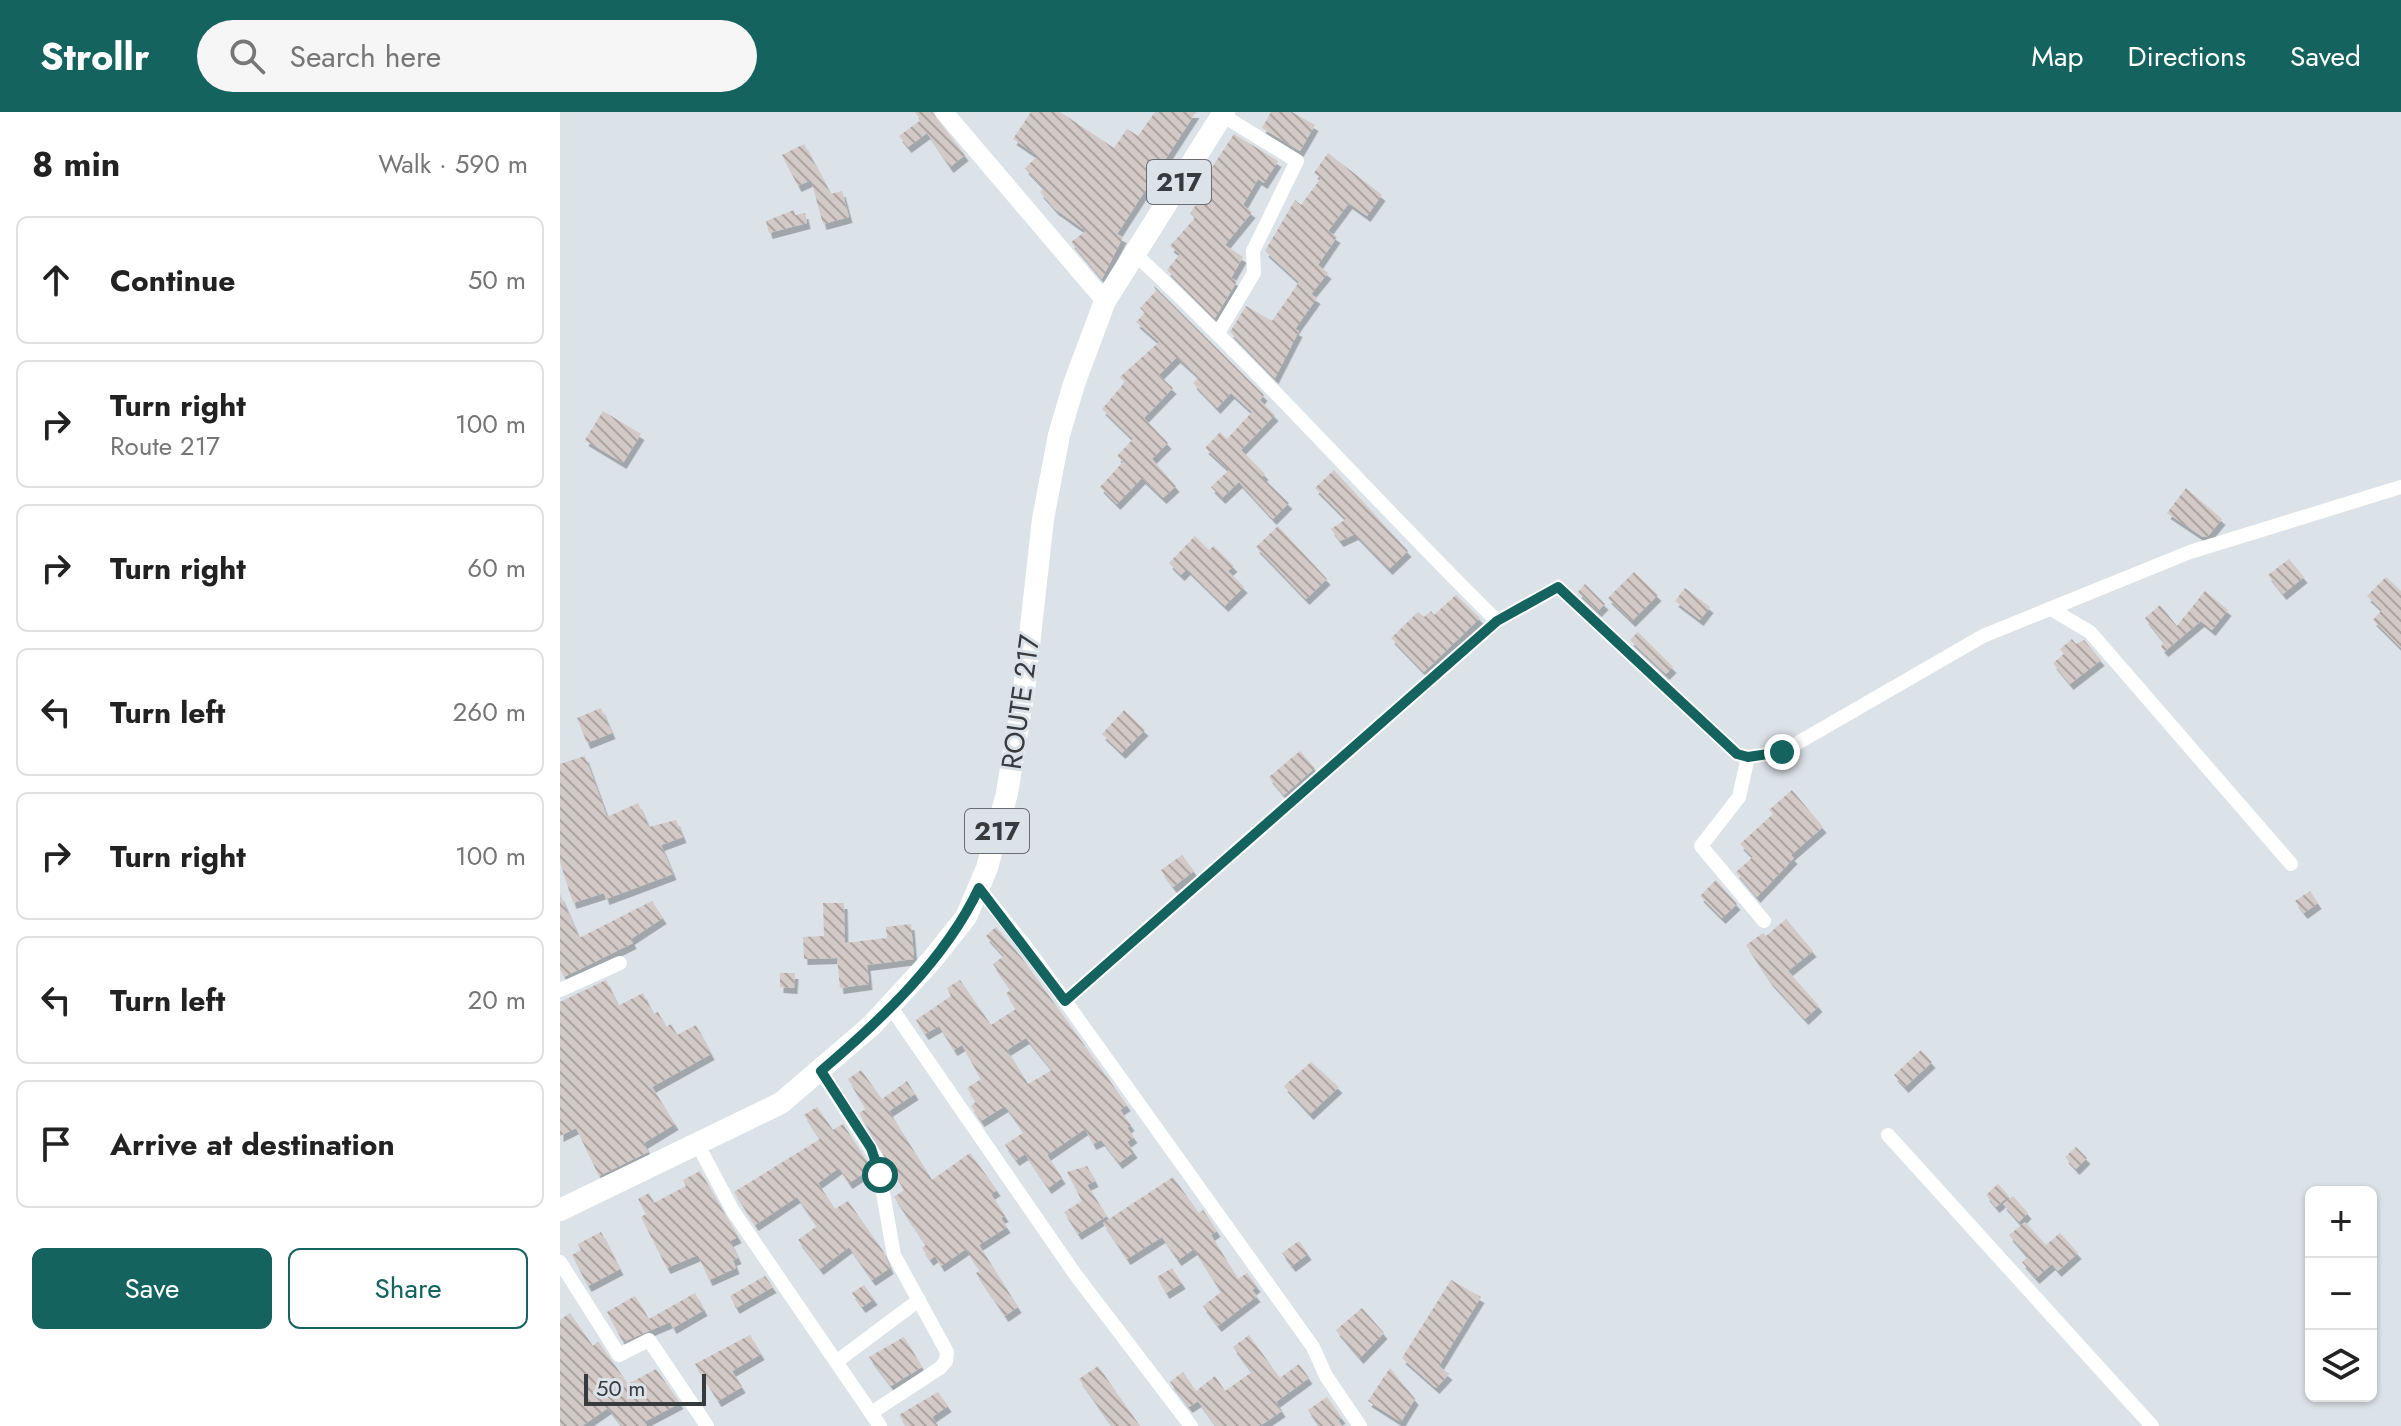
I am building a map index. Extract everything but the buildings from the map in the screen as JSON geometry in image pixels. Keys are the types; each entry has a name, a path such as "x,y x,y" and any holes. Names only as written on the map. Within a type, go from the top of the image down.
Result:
{"main road":[{"name":"ROUTE 217","path":"560,1210 781,1103 821,1071 890,1006 966,917 995,839 1016,739 1043,519 1059,435 1087,345 1105,301 1223,113"}],"street":[{"path":"944,112 1105,301"},
{"path":"1218,333 1254,273 1253,251 1297,161 1223,113"},
{"path":"1134,253 1218,333 1412,538 1497,621"},
{"path":"1065,1001 1497,621 1558,587 1696,720 1737,754 1748,757 1782,752 1983,636 2190,552 2401,487"},
{"path":"2051,609 2090,632 2291,864"},
{"path":"1748,757 1739,797 1701,846 1764,921"},
{"path":"979,888 1065,1001 1313,1347 1326,1376 1360,1426"},
{"path":"560,990 620,963"},
{"path":"890,1006 1075,1274 1191,1426"},
{"path":"698,1145 733,1211 875,1420 946,1361 947,1352 894,1255 877,1159 821,1071"},
{"path":"1888,1135 2152,1426"},
{"path":"560,1262 619,1355 649,1340 707,1426"},
{"path":"836,1362 919,1300"}],"route":[{"path":"880,1175 871,1148 821,1071 871,1026 931,961 966,917 979,888 1065,1001 1497,621 1558,587 1696,720 1737,754 1748,757 1782,752"}]}
